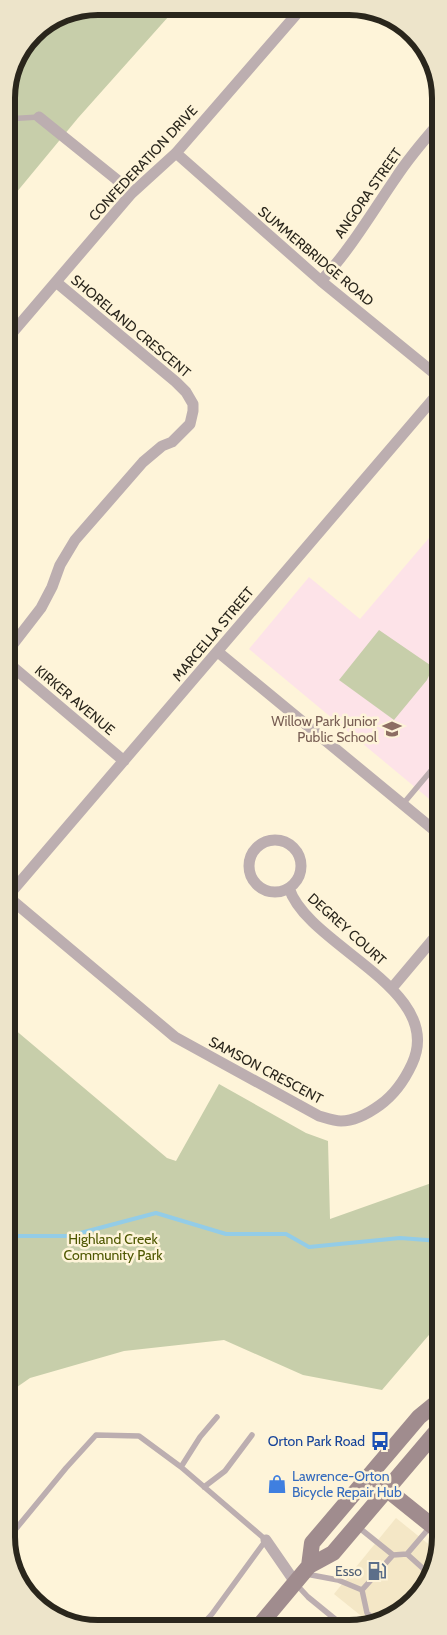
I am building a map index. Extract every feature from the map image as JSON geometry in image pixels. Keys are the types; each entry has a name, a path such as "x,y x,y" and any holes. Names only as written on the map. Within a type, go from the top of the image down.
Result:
{"main road":[{"path":"302,1574 312,1543 418,1416 432,1405"},
{"path":"264,1620 302,1574 333,1554 432,1437"},
{"path":"369,1476 432,1526"}],"street":[{"name":"CONFEDERATION DRIVE","path":"15,329 131,194 176,153 295,15"},
{"path":"39,117 116,179 131,194"},
{"name":"ANGORA STREET","path":"321,281 355,240 394,179 432,132"},
{"name":"SUMMERBRIDGE ROAD","path":"176,153 321,281 432,371"},
{"name":"SHORELAND CRESCENT","path":"15,642 41,608 60,566 75,540 143,462 183,432 190,424 194,408 192,400 176,382 56,282"},
{"name":"MARCELLA STREET","path":"15,887 432,400"},
{"path":"218,652 432,828"},
{"name":"KIRKER AVENUE","path":"15,669 124,761"},
{"name":"DEGREY COURT","path":"274,840 290,845 296,851 300,859 300,875 289,888 281,892 264,890 252,878 250,861 253,853 259,846 274,840"},
{"name":"DEGREY COURT","path":"289,888 293,901 308,917 392,988"},
{"name":"SAMSON CRESCENT","path":"15,903 174,1037 319,1116 334,1120 341,1121 360,1117 381,1105 397,1089 418,1052 418,1034 413,1018 392,988"},
{"path":"392,988 432,940"},
{"path":"266,1540 302,1574"}],"lane":[{"path":"15,118 39,117"},
{"path":"403,804 432,770"},
{"path":"181,1467 200,1437 217,1418"},
{"path":"15,1530 96,1435 139,1436 181,1467 266,1540 206,1620"},
{"path":"204,1487 225,1471 252,1435"},
{"path":"357,1526 393,1555 408,1554 432,1533"},
{"path":"408,1554 425,1570"},
{"path":"385,1564 393,1555"},
{"path":"335,1620 308,1597 302,1574 338,1580 362,1590"},
{"path":"362,1590 371,1580"},
{"path":"362,1590 367,1613 371,1617"},
{"path":"328,1620 331,1616"}],"shaded area":[{"name":"Willow Park Junior Public School","path":"432,534 432,801 249,649 309,577 360,619"},
{"path":"396,1518 431,1546 426,1569 408,1596 375,1616 364,1618 334,1594"}],"green space":[{"path":"98,15 170,15 78,118 15,194 15,93 21,66 39,39 66,21 82,17"},
{"path":"379,630 432,666 427,680 394,720 339,680"},
{"name":"Highland Creek Community Park","path":"15,1030 167,1158 176,1161 219,1084 306,1133 328,1141 330,1219 432,1183 432,1331 382,1390 303,1375 224,1340 124,1351 30,1378 15,1388"}],"waterway":[{"path":"15,1236 69,1236 156,1213 226,1234 286,1234 309,1247 400,1238 432,1240"}],"place":[{"name":"Willow Park Junior Public School","path":"392,729"},
{"name":"Orton Park Road","path":"380,1441"},
{"name":"Lawrence-Orton Bicycle Repair Hub","path":"277,1484"},
{"name":"Esso","path":"377,1571"}]}
